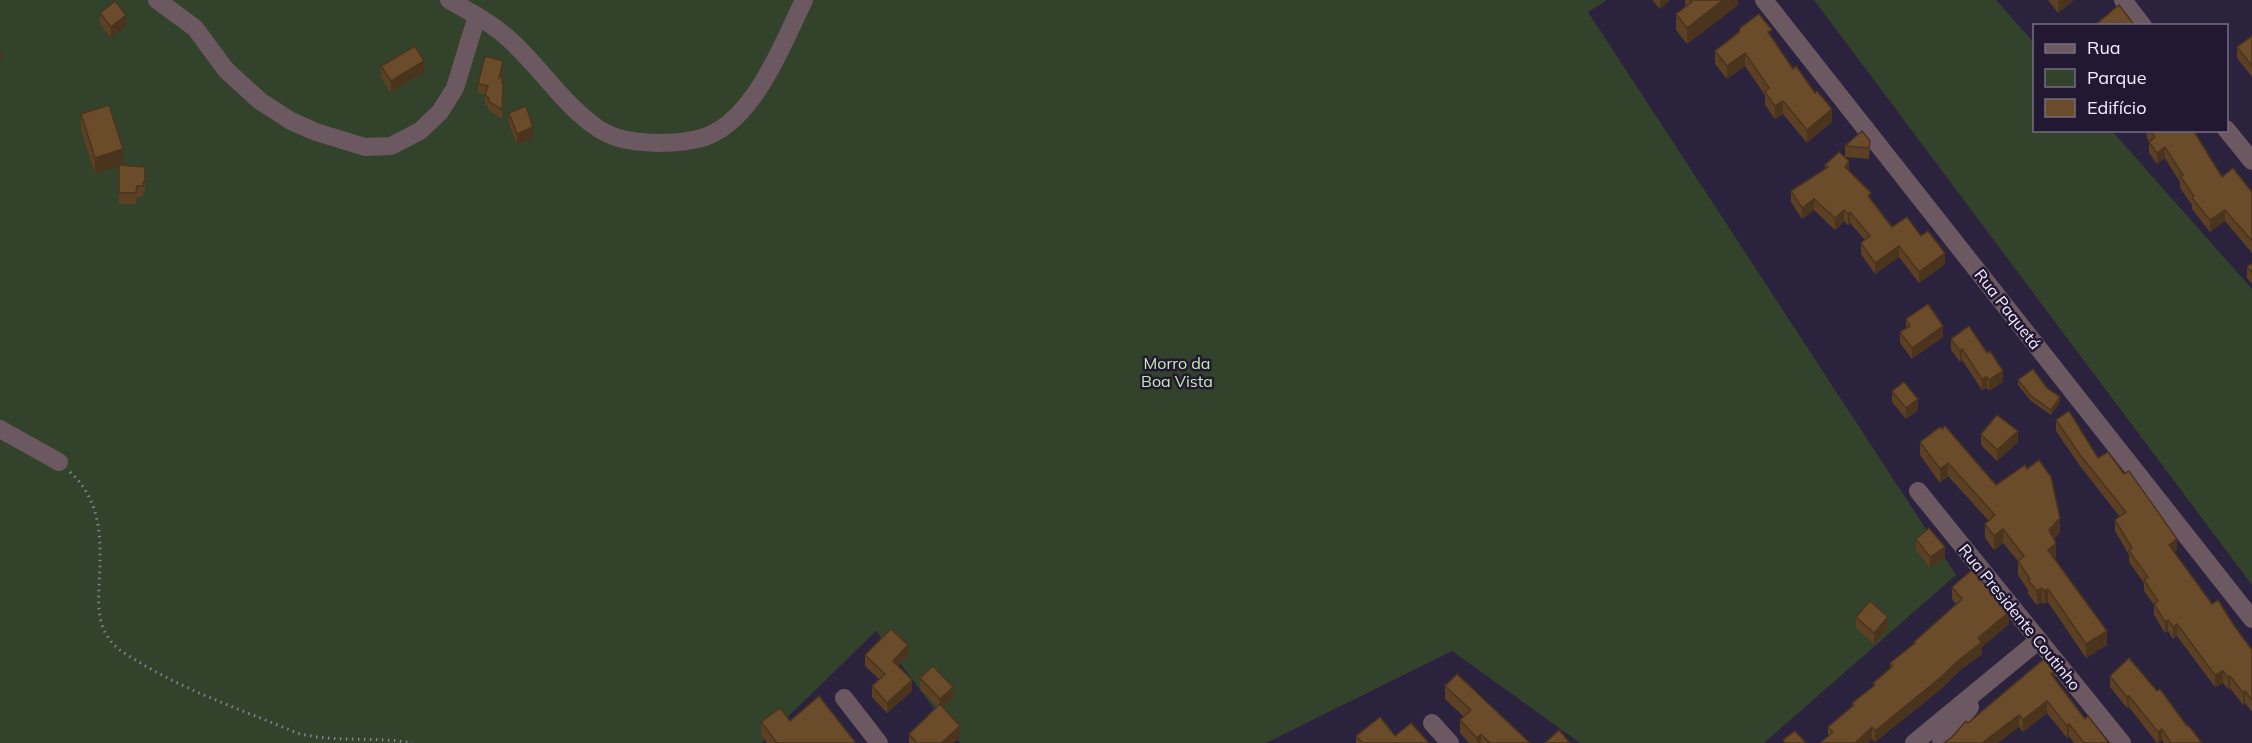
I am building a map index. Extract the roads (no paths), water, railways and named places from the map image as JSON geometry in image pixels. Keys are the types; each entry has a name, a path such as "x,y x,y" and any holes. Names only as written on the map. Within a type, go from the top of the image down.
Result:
{"street":[{"path":"157,0 195,28 226,70 260,100 291,121 316,132 365,147 391,146 420,131 440,112 455,88 477,16"},
{"path":"449,0 477,16 511,41 577,112 597,128 620,140 664,143 692,141 713,134 731,121 750,100 779,51 804,0"},
{"name":"Rua Paquetá","path":"1764,0 2252,619"},
{"path":"2123,0 2141,24"},
{"path":"2228,131 2252,161"},
{"path":"0,429 59,462"},
{"name":"Rua Presidente Coutinho","path":"1918,491 2122,743"},
{"path":"1914,743 2038,640"},
{"path":"1941,743 1996,675"},
{"path":"844,698 879,743"},
{"path":"1432,723 1450,743"}],"park label":[{"name":"Morro da Boa Vista","path":"1177,372"}]}
